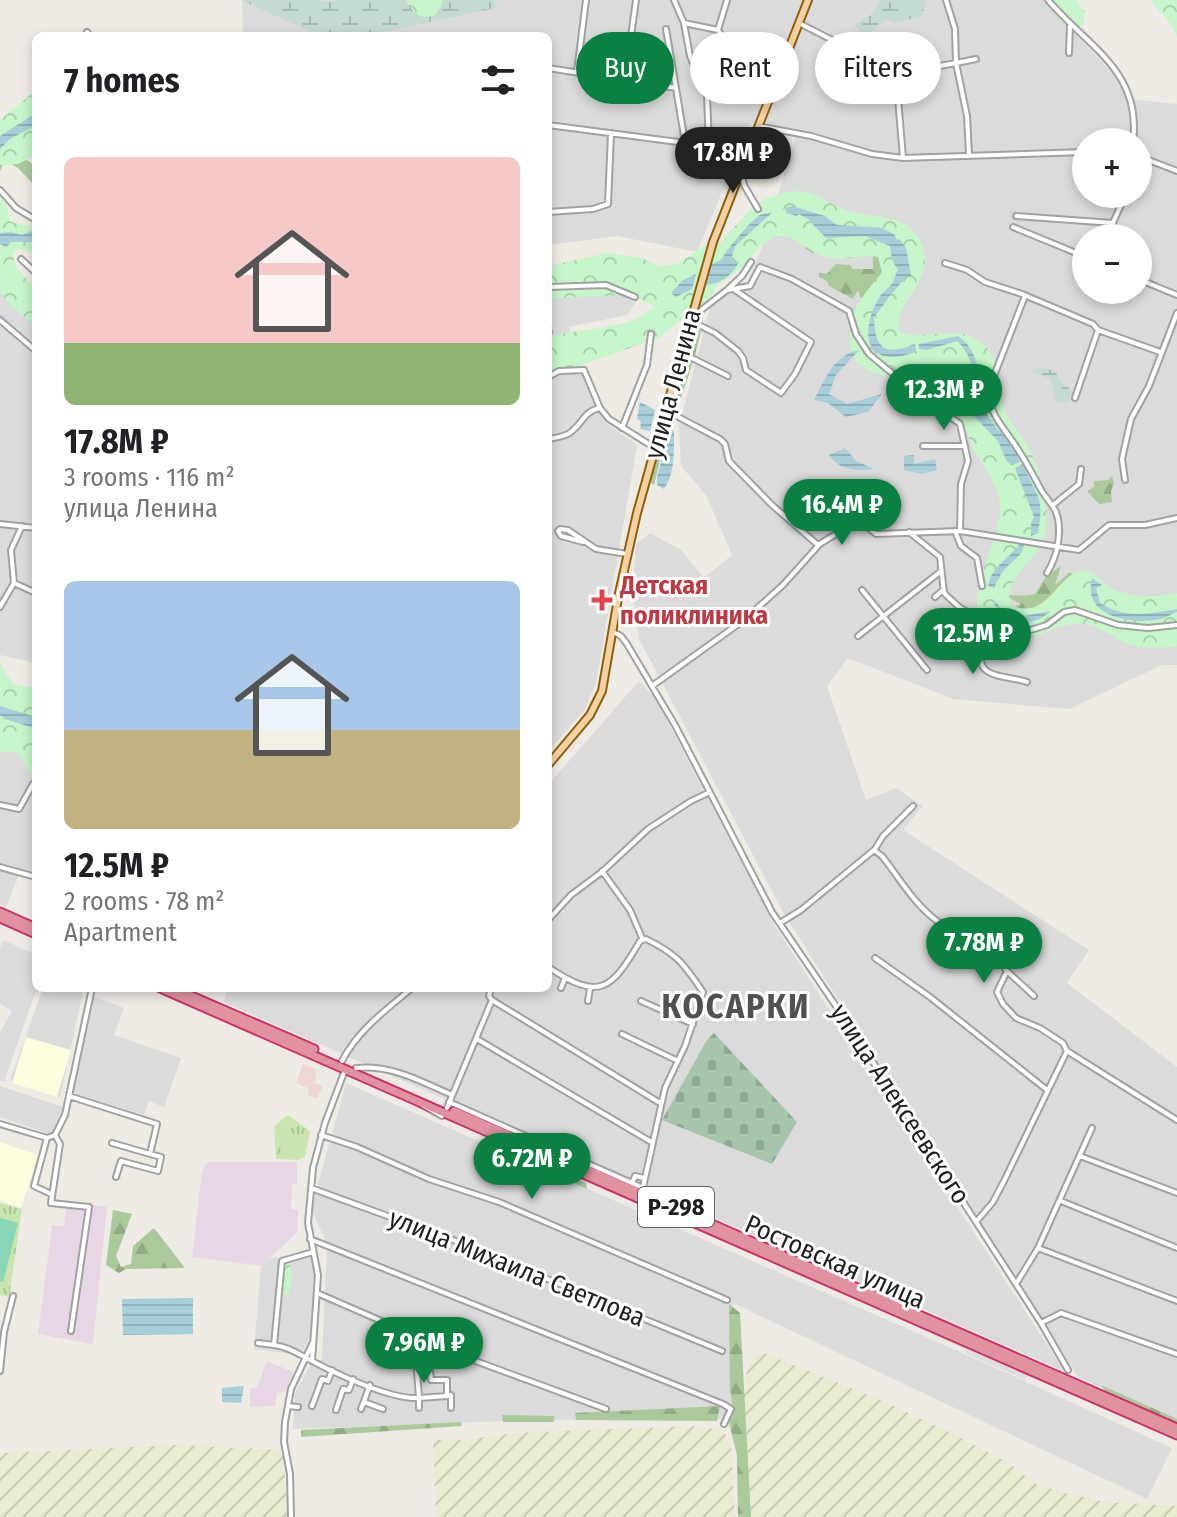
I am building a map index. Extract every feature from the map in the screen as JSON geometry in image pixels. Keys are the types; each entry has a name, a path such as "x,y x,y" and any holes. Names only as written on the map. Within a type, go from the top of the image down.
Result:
{"highway":[{"path":"0,915 32,929"},
{"name":"Ростовская улица","path":"169,992 448,1105 1177,1435"},
{"name":"Ростовская улица","path":"183,992 622,1190 641,1192 1177,1428"}],"main road":[{"name":"улица Ленина","path":"795,32 808,0"},
{"name":"улица Ленина","path":"552,760 590,715 605,681 627,554 695,304 719,221 767,104"}],"street":[{"path":"582,32 586,0"},
{"path":"632,32 636,0"},
{"path":"674,0 684,23 690,56 707,96 709,144"},
{"path":"684,23 718,30 727,0"},
{"path":"946,0 955,29 956,63 967,116 969,155"},
{"path":"1048,0 1124,79 1131,99 1132,128"},
{"path":"799,23 817,32"},
{"path":"1069,53 1070,25"},
{"path":"666,29 685,142"},
{"path":"941,66 976,59"},
{"path":"552,69 576,72"},
{"path":"898,104 903,158"},
{"path":"552,126 747,151"},
{"path":"758,126 811,136 872,154 903,158 1072,152"},
{"path":"552,212 593,209 608,204 611,133"},
{"path":"1152,161 1177,171"},
{"path":"741,170 744,185 758,209"},
{"path":"0,190 16,208 32,218"},
{"path":"1016,216 1113,223 1120,208"},
{"path":"1013,227 1072,251"},
{"path":"21,259 32,269"},
{"path":"751,262 727,290 702,307 668,411 720,439 725,444 729,461 772,505 818,545"},
{"path":"945,263 1093,324 1098,330 1161,353"},
{"path":"727,290 750,286 760,267 792,279 849,311 856,334 869,354 940,413 960,424 968,461 961,484 958,531 961,546 977,558 982,586"},
{"path":"552,287 606,285 635,297"},
{"path":"1152,285 1177,295"},
{"path":"695,323 726,341 743,358 746,370 781,393 795,374 811,342 733,289"},
{"path":"1025,296 990,386 988,400 992,412 1052,506 1059,525 1055,560 1047,573"},
{"path":"1125,480 1122,459 1131,419 1149,386 1177,313"},
{"path":"0,320 32,346"},
{"path":"0,332 6,327"},
{"path":"1075,398 1098,330"},
{"path":"622,428 647,365 651,334"},
{"path":"686,355 728,376"},
{"path":"552,375 576,368 584,370 600,408 622,428 655,448"},
{"path":"552,438 573,431 586,413 600,408"},
{"path":"923,446 965,446"},
{"path":"1052,506 1079,484 1081,469"},
{"path":"652,686 744,620 783,585 818,545 859,520 876,534 958,531 1079,550 1109,525 1145,525 1177,518"},
{"path":"0,524 32,527"},
{"path":"0,607 14,583 11,550 22,526"},
{"path":"583,542 561,536 558,531 568,530 596,549 627,554"},
{"path":"908,532 940,557 943,590 959,607 988,625 992,631 1014,635 1047,625 1064,612 1075,610 1118,625 1148,628 1177,625"},
{"path":"858,636 940,572"},
{"path":"14,583 32,591"},
{"path":"862,590 927,670"},
{"path":"935,597 943,590"},
{"path":"992,631 981,655 982,663 991,674 1027,682"},
{"name":"улица Алексеевского","path":"613,632 627,644 652,686 780,923 841,1012 1078,1385"},
{"path":"0,805 19,809 32,786"},
{"path":"552,916 571,895 648,829 709,793"},
{"path":"780,923 801,910 874,850 883,836 913,806"},
{"path":"874,850 939,923 983,947 1034,996"},
{"path":"0,867 32,876"},
{"path":"602,871 630,910 643,940"},
{"path":"552,970 590,988 613,981 643,940"},
{"path":"492,1000 448,1105 632,1183 641,1192 661,1104 703,992 670,951 643,940"},
{"path":"875,958 930,997 1047,1090"},
{"path":"1007,971 997,992 1016,1018 1060,1040 1067,1051 1177,1120"},
{"path":"561,988 565,978"},
{"path":"588,1001 590,988"},
{"path":"0,1124 47,1138 55,1135 61,1126 69,1096 91,992"},
{"path":"312,1361 318,1275 308,1223 313,1168 321,1135 350,1045 407,992"},
{"path":"490,992 492,1000 661,1104"},
{"path":"641,1001 693,1024"},
{"path":"622,1034 678,1061"},
{"path":"477,1039 630,1132 654,1143"},
{"path":"976,1222 988,1210 1004,1181 1067,1051"},
{"name":"Ростовская улица","path":"356,1068 376,1068 404,1074 452,1095"},
{"path":"69,1096 157,1124 150,1154"},
{"path":"1016,1284 1061,1201 1092,1128"},
{"path":"55,1135 60,1144 51,1203 89,1207 71,1331"},
{"path":"321,1135 357,1147 429,1179 499,1202 727,1300"},
{"path":"47,1138 34,1186 51,1194"},
{"path":"112,1143 161,1157 158,1171 127,1160 121,1161 116,1177"},
{"path":"1080,1156 1177,1193"},
{"path":"632,1183 635,1176 645,1179"},
{"name":"улица Михаила Светлова","path":"311,1188 453,1240 722,1351"},
{"path":"1061,1201 1177,1248"},
{"path":"310,1239 731,1409 724,1424"},
{"path":"1038,1248 1177,1301"},
{"path":"274,1345 282,1261 313,1252"},
{"path":"317,1293 462,1356 606,1409"},
{"path":"0,1371 2,1332 13,1296"},
{"path":"1041,1323 1061,1313 1177,1354"},
{"path":"291,1517 290,1474 284,1442 288,1406 291,1389 314,1340"},
{"path":"258,1343 284,1347 404,1399 451,1395 451,1408"},
{"path":"312,1406 322,1379 328,1381 332,1370"},
{"path":"1061,1377 1068,1370"},
{"path":"419,1408 417,1371 430,1371 431,1380 447,1380 447,1396"},
{"path":"336,1410 343,1389 349,1390 353,1379"},
{"path":"361,1409 370,1385"},
{"path":"364,1402 383,1409"},
{"path":"288,1406 298,1407"}],"shaded area":[{"path":"242,0 1048,0 1067,25 1124,85 1129,99 1177,104 1177,665 1162,665 1069,709 953,699 848,658 827,686 866,800 896,788 923,806 903,830 1089,950 1067,983 1177,1067 1177,1420 1078,1377 784,914 639,639 633,589 636,544 650,533 681,550 704,578 732,555 706,495 681,466 679,426 712,300 748,280 762,247 798,130 751,123 697,252 617,236 552,244 552,32 243,32"},
{"path":"0,259 32,294 32,662 0,655"},
{"path":"583,275 638,299 627,315 569,327 585,380 606,423 637,445 596,683 585,709 552,747 552,281"},
{"path":"639,681 656,699 775,926 1064,1371 224,1002 226,992 552,992 552,780"},
{"path":"0,743 32,746 32,874 20,872 6,907 0,904"},
{"path":"4,940 32,953 32,992 36,992 4,1082 0,1080 0,1032 12,1011 0,1004 0,947"},
{"path":"42,992 83,992 60,1097 10,1080"},
{"path":"93,996 124,1008 114,1035 181,1058 164,1107 149,1101 144,1115 71,1092"},
{"path":"26,1037 71,1050 57,1097 12,1083"},
{"path":"303,1064 316,1069 315,1083 323,1086 317,1098 309,1096 308,1088 296,1083"},
{"path":"346,1083 1172,1448 1147,1499 733,1303 733,1419 533,1420 293,1429 295,1393 310,1365 322,1359 327,1244 311,1209"},
{"path":"0,1086 63,1107 55,1129 50,1134 0,1117"},
{"path":"0,1142 38,1155 21,1208 0,1201"},
{"path":"208,1162 297,1162 297,1183 292,1185 291,1209 298,1210 298,1232 261,1266 192,1257 202,1171"},
{"path":"67,1202 107,1207 93,1344 38,1334 52,1225 64,1226"},
{"path":"311,1254 315,1279 310,1337 300,1357 254,1349 261,1266 269,1258"},
{"path":"938,1333 1028,1372 1025,1380 965,1353 966,1349 936,1337"},
{"path":"764,1353 883,1401 947,1431 1007,1462 1036,1484 1105,1502 1177,1506 1177,1517 751,1517 744,1397 747,1371 754,1356"},
{"path":"267,1361 293,1372 285,1392 277,1393 275,1406 250,1407 250,1388 257,1387"},
{"path":"691,1426 723,1430 731,1446 735,1517 436,1517 433,1440 465,1440 516,1433"},
{"path":"177,1445 283,1450 288,1517 0,1517 0,1453"}],"green space":[{"path":"241,0 493,0 495,8 384,32 311,32"},
{"path":"406,0 442,0 442,5 434,16 424,17 414,12"},
{"path":"880,0 926,0 922,16 895,23 886,19 871,32 860,32 854,25 873,13"},
{"path":"1043,0 1076,0 1085,12 1084,24 1078,28 1065,25"},
{"path":"1150,0 1177,0 1177,38 1173,27"},
{"path":"32,93 32,157 18,164 0,165 0,120"},
{"path":"0,146 32,164 32,183 5,160 0,171"},
{"path":"787,192 813,194 846,210 895,220 910,228 920,241 925,257 919,281 900,316 899,331 909,335 965,335 976,339 991,353 1003,406 1033,457 1046,503 1044,537 1011,586 1011,605 1033,607 1042,603 1070,576 1088,571 1109,587 1124,593 1149,597 1177,593 1177,646 1134,646 1084,624 1062,626 1012,641 986,631 978,617 977,601 998,526 1000,503 995,485 968,436 948,375 942,371 910,378 883,375 858,363 852,351 850,328 861,298 882,272 878,257 828,258 790,238 776,236 761,245 746,265 718,285 711,296 659,338 578,366 552,379 552,337 633,320 654,306 631,295 552,298 552,265 607,253 642,258 661,267 679,263 704,246 721,242 757,202"},
{"path":"0,197 11,222 32,226 32,253 19,249 14,251 13,256 20,271 32,284 32,323 11,306 0,292"},
{"path":"779,217 892,260 863,304 858,290 853,299 829,286 819,277 819,273 827,274 836,264 850,265 853,269 873,269 873,255 814,248 813,254 805,248 808,241"},
{"path":"703,309 694,359 677,410 674,410 672,406"},
{"path":"1037,367 1055,371 1062,383 1074,392 1067,403 1055,401 1051,379 1032,372"},
{"path":"667,417 670,420 654,485 651,483 652,475"},
{"path":"1112,476 1112,502 1099,504 1087,491 1094,487 1094,481 1108,480"},
{"path":"1061,566 1055,585 1069,573 1079,576 1036,627 1011,608 1021,604 1001,594 1035,594 1047,575"},
{"path":"0,663 13,684 32,687 32,777 18,753 0,751"},
{"path":"714,1033 797,1122 772,1164 662,1120 707,1040"},
{"path":"288,1115 310,1131 305,1157 298,1160 276,1159 274,1126"},
{"path":"530,1159 586,1183 587,1189 531,1164"},
{"path":"0,1203 22,1209 9,1297 0,1295"},
{"path":"113,1210 132,1214 116,1256 121,1267 131,1264 133,1246 154,1228 185,1268 126,1269 119,1273 106,1265"},
{"path":"0,1218 18,1223 3,1282 0,1281"},
{"path":"290,1262 292,1278 289,1295 281,1293 284,1264"},
{"path":"729,1304 740,1313 751,1517 738,1517 737,1456 729,1422 733,1409"},
{"path":"1101,1385 1177,1419 1177,1425 1106,1393"},
{"path":"720,1406 717,1421 576,1420 575,1413"},
{"path":"502,1415 554,1416 554,1422 503,1422"},
{"path":"461,1422 462,1426 301,1437 301,1430"}],"water":[{"path":"32,116 32,127 10,139 0,149 0,136"},
{"path":"792,206 825,216 837,225 882,228 900,240 906,248 911,275 895,289 874,317 875,328 884,347 896,349 915,344 916,352 899,357 886,356 876,352 868,335 873,310 898,270 892,260 890,246 865,236 826,238 809,220 799,214 786,213 786,208"},
{"path":"773,212 735,246 731,260 739,262 733,271 720,281 704,284 710,265 721,260 756,218"},
{"path":"32,231 32,242 11,242 6,247 0,244 0,233 22,235"},
{"path":"696,274 692,289 676,297 671,293 683,280"},
{"path":"958,336 973,353 988,416 1014,448 1020,462 1012,465 1007,462 998,441 974,416 977,412 973,372 962,346 957,341 927,350 919,349 919,344"},
{"path":"859,350 836,375 829,394 847,404 882,394 868,412 846,417 828,403 814,400 836,363"},
{"path":"640,402 655,410 650,431 640,429 641,422 637,418"},
{"path":"670,428 674,432 673,462 664,489 657,485 657,477"},
{"path":"845,448 856,461 874,469 849,469 829,455"},
{"path":"914,455 914,464 935,459 937,470 922,474 904,470 904,456"},
{"path":"1023,464 1040,503 1038,533 1031,536 1034,517 1015,468"},
{"path":"1020,544 1024,544 1019,555 1004,570 994,588 988,586 997,568"},
{"path":"1092,578 1102,585 1096,588 1100,603 1109,608 1137,614 1177,609 1177,612 1152,620 1132,620 1111,615 1096,605 1092,597"},
{"path":"993,599 1012,615 1051,611 1032,621 1019,621 999,614"},
{"path":"0,706 32,716 32,728 5,719 0,715"},
{"path":"193,1298 193,1334 123,1335 122,1299"},
{"path":"244,1386 241,1403 222,1402 222,1388"}],"place":[{"name":"Детская поликлиника","path":"602,600"}],"district":[{"name":"КОСАРКИ","path":"736,1006"}]}
